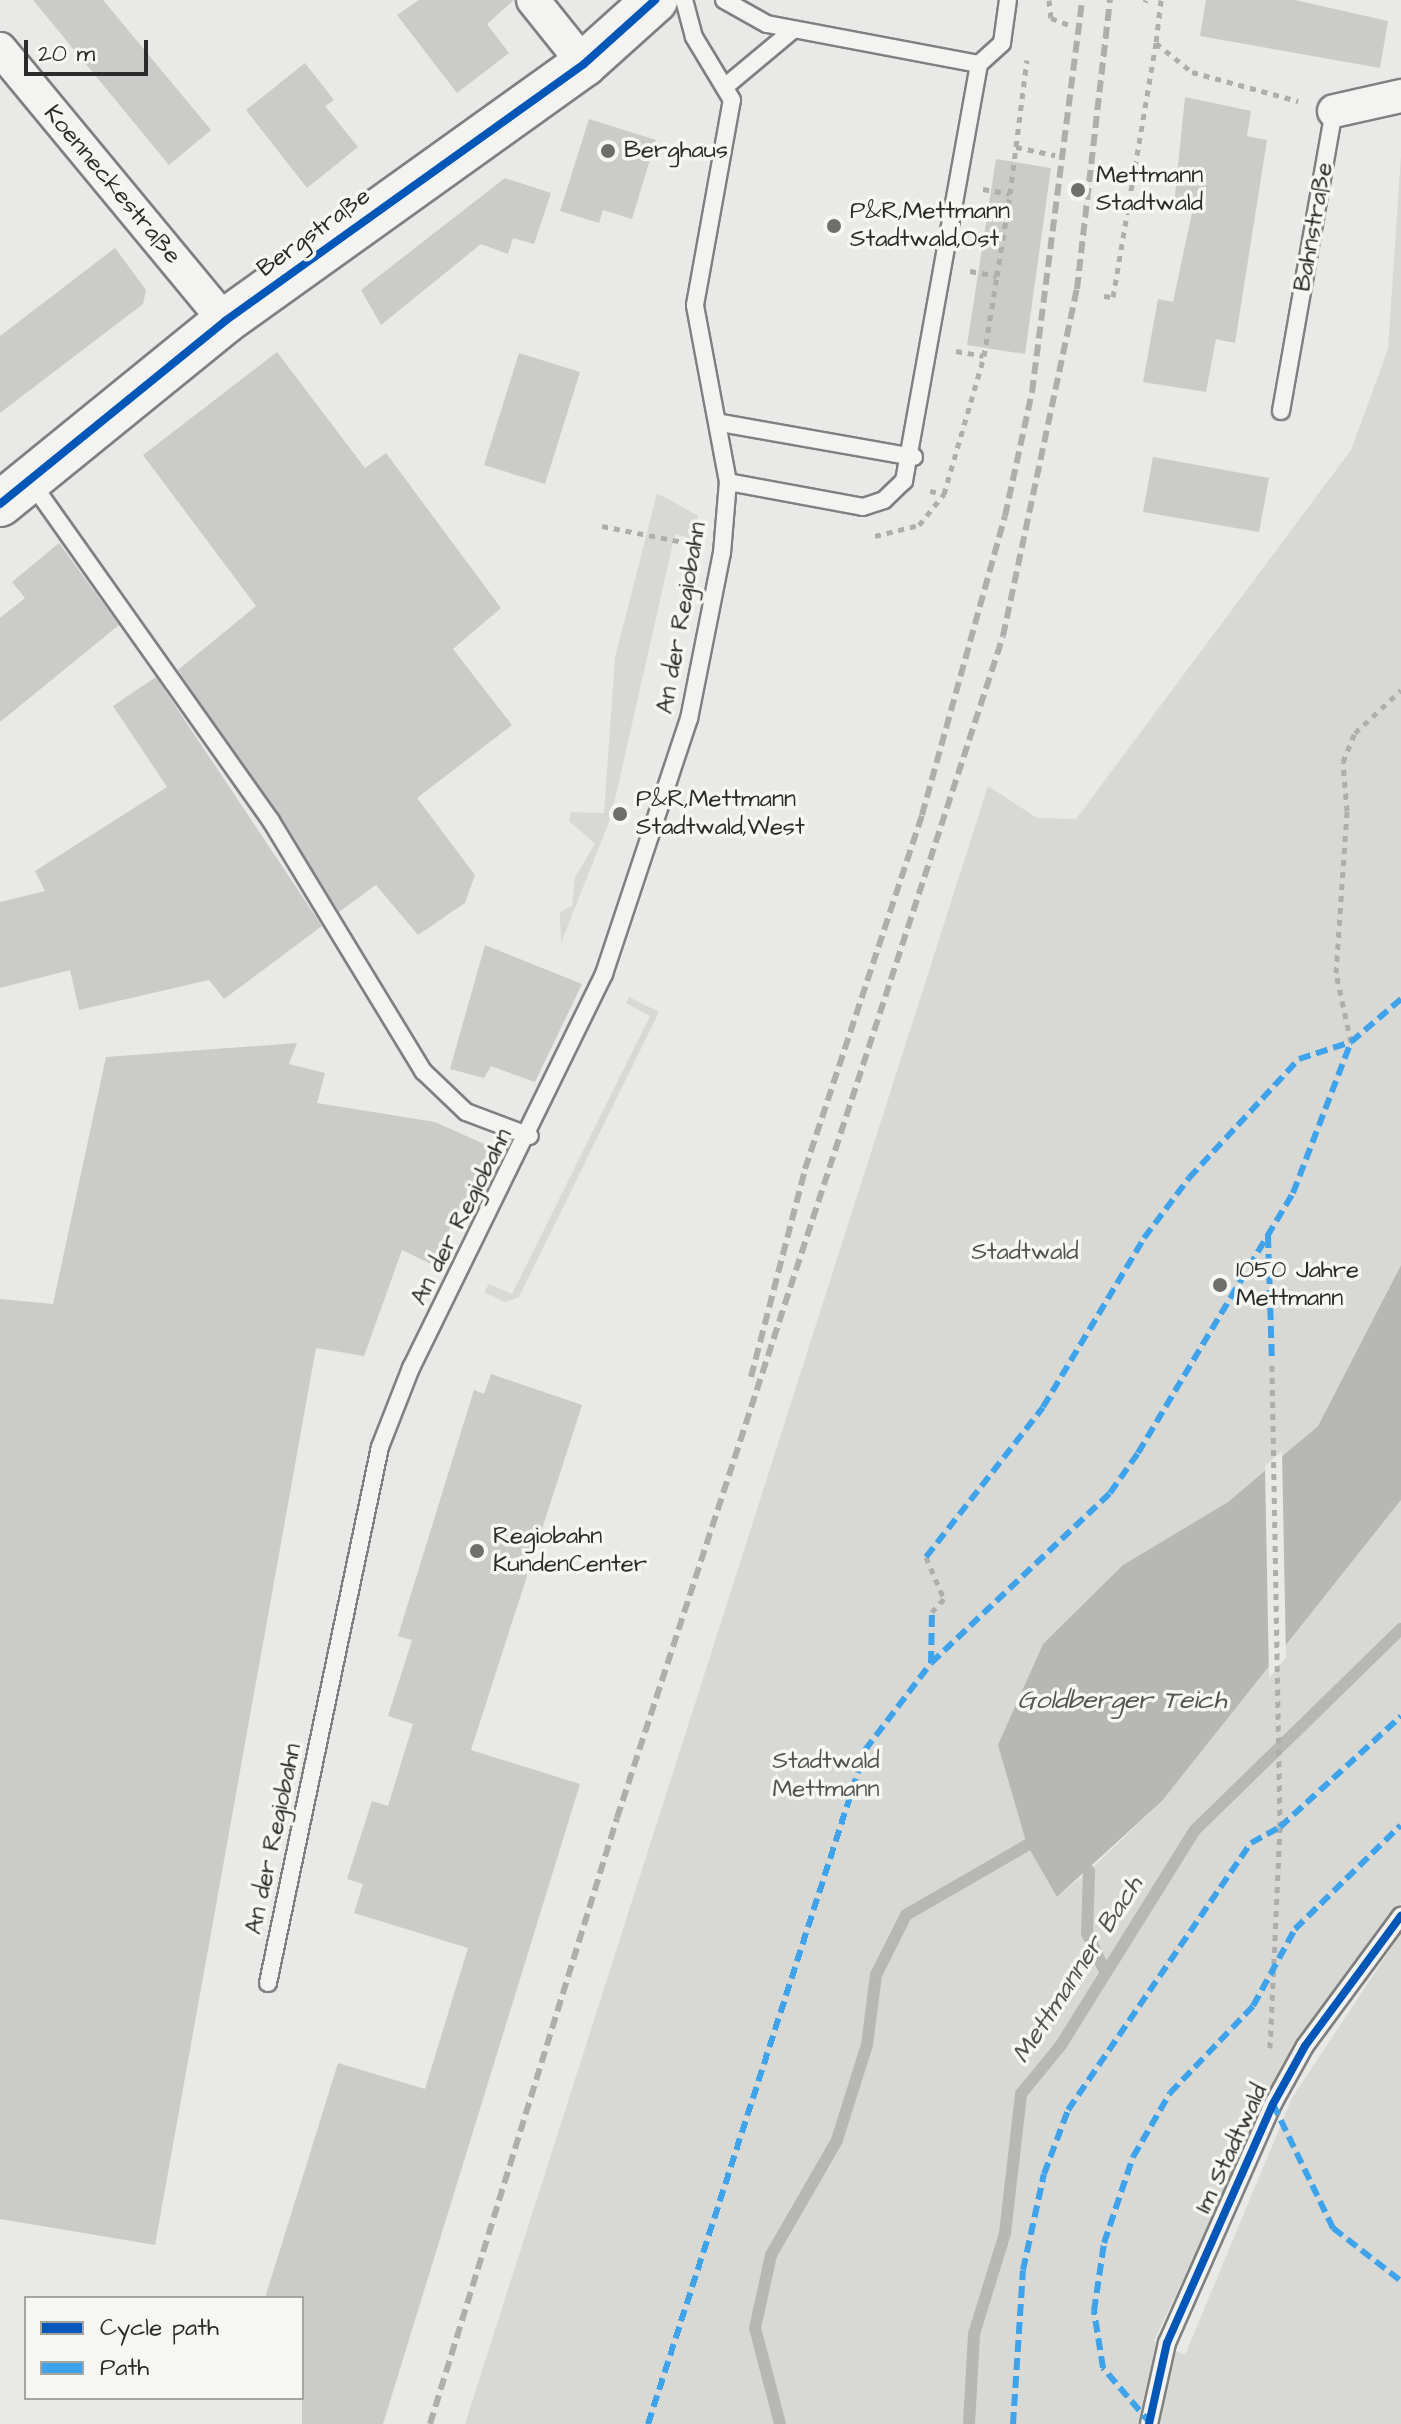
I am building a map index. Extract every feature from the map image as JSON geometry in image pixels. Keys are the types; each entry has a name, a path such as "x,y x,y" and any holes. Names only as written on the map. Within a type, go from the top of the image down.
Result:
{"street":[{"path":"533,0 584,64"},
{"name":"Bergstraße","path":"15,492 225,321 584,64 655,0"},
{"name":"Koenneckestraße","path":"0,49 225,321"},
{"path":"1334,111 1401,96"}],"lane":[{"path":"684,0 694,37 727,85 793,30"},
{"path":"724,0 793,30 979,64"},
{"path":"728,482 863,507 884,500 904,481 914,457 979,64 1002,43 1008,0"},
{"name":"An der Regiobahn","path":"268,1983 380,1447 411,1368 530,1136 604,974 660,820 722,553 728,482 721,423 695,305 732,100 727,85"},
{"name":"Bahnstraße","path":"1281,411 1334,111"},
{"path":"721,423 914,457"},
{"path":"15,492 279,833 423,1071 466,1112 530,1136"},
{"name":"Im Stadtwald","path":"1149,2424 1167,2343 1273,2104 1305,2046 1401,1916"}],"path":[{"path":"1049,0 1051,18 1069,25"},
{"path":"1104,296 1113,297 1161,0"},
{"path":"1156,43 1192,72 1334,111"},
{"path":"950,350 984,356 1030,44"},
{"path":"1016,147 1055,155"},
{"path":"959,185 1010,194"},
{"path":"962,270 997,276"},
{"path":"602,526 722,553"},
{"path":"1351,1042 1336,973 1347,811 1343,762 1355,733 1401,690"},
{"path":"1272,1361 1280,1827 1273,2104"},
{"path":"926,1557 944,1599 932,1612"}],"green space":[{"path":"1401,155 1401,1265 1318,1426 1228,1502 1123,1565 1027,1845 1057,1897 1089,1871 1162,1801 1401,1500 1401,1903 1284,2065 1154,2341 1185,2355 1292,2098 1401,1933 1401,2424 465,2424 988,786 1037,818 1076,819 1351,450 1388,349"},
{"path":"657,493 697,515 702,542 675,534 611,817 561,943 560,912 572,906 575,877 595,844 569,821 571,812 604,813 615,658"},
{"path":"629,997 659,1012 519,1297 505,1302 484,1292 489,1284 512,1294 650,1016 626,1003"}],"water":[{"name":"Goldberger Teich","path":"1401,1265 1401,1500 1162,1801 1057,1897 1027,1845 998,1745 1043,1644 1123,1565 1228,1502 1318,1426"}],"pier":[{"path":"1282,1451 1286,1658 1269,1678 1265,1466"}],"building":[{"path":"33,0 103,0 211,130 169,165"},
{"path":"419,0 514,0 487,24 509,53 457,93 397,15"},
{"path":"1206,0 1295,0 1388,21 1380,68 1200,36"},
{"path":"305,63 334,100 325,106 358,147 307,188 246,110"},
{"path":"1185,97 1251,111 1247,136 1267,140 1235,343 1216,339 1206,392 1143,382 1158,299 1173,302 1193,208 1174,205"},
{"path":"589,119 656,140 632,219 603,210 599,223 560,211"},
{"path":"996,159 1051,168 1025,354 967,345"},
{"path":"505,178 551,193 534,244 513,238 508,254 481,244 381,325 361,290"},
{"path":"115,248 146,290 143,304 0,413 0,336"},
{"path":"277,352 365,468 386,453 501,608 453,649 512,725 417,798 475,875 465,903 418,935 376,885 339,912 178,670 256,606 143,455"},
{"path":"519,353 580,372 545,484 484,465"},
{"path":"1153,457 1269,478 1259,532 1143,512"},
{"path":"59,543 119,625 0,722 0,618 25,598 12,582"},
{"path":"156,677 322,926 224,999 209,980 79,1010 70,970 0,988 0,902 45,891 35,871 167,787 113,706"},
{"path":"485,945 582,984 535,1082 491,1066 484,1078 450,1069"},
{"path":"297,1043 289,1064 325,1073 317,1103 435,1122 493,1148 431,1264 402,1250 364,1356 316,1348 155,2245 0,2219 0,1299 53,1304 106,1057"},
{"path":"491,1374 582,1405 471,1750 580,1784 383,2424 302,2424 304,2296 266,2296 338,2063 425,2089 468,1948 354,1913 363,1884 347,1879 372,1801 388,1806 413,1724 388,1716 412,1640 398,1636 474,1390 484,1394"}],"waterway":[{"name":"Mettmanner Bach","path":"969,2424 974,2334 1005,2233 1021,2094 1061,2045 1195,1830 1401,1629"},
{"path":"780,2424 755,2328 771,2255 837,2140 867,2045 876,1975 906,1915 1027,1845"},
{"path":"1089,1871 1087,1933 1104,1969"}],"railway":[{"path":"751,1377 805,1169 922,815 1005,516 1032,392 1082,0"},
{"path":"430,2424 617,1818 1003,636 1077,289 1110,0"}],"marked path":[{"path":"926,1557 1043,1407 1144,1238 1189,1178 1299,1059 1351,1042 1401,999"},
{"path":"648,2424 865,1750 931,1663 1110,1493 1138,1453 1293,1193 1351,1042"},
{"path":"1268,1236 1272,1361"},
{"path":"931,1663 932,1612"},
{"path":"1013,2424 1023,2270 1044,2174 1068,2110 1251,1843 1280,1827 1401,1716"},
{"path":"1151,2424 1103,2368 1094,2311 1104,2243 1133,2157 1170,2093 1253,2006 1295,1929 1401,1825"},
{"path":"1273,2104 1333,2228 1401,2281"}],"cycle path":[{"path":"0,504 225,321 584,64 655,0"},
{"path":"1149,2424 1167,2343 1273,2104 1305,2046 1401,1916"}],"place":[{"name":"Berghaus","path":"608,151"},
{"name":"Mettmann Stadtwald","path":"1078,190"},
{"name":"P&R,Mettmann Stadtwald,Ost","path":"834,226"},
{"name":"P&R,Mettmann Stadtwald,West","path":"620,814"},
{"name":"1050 Jahre Mettmann","path":"1220,1285"},
{"name":"Regiobahn KundenCenter","path":"477,1551"}],"park label":[{"name":"Stadtwald","path":"1025,1253"},
{"name":"Stadtwald Mettmann","path":"826,1776"}]}
